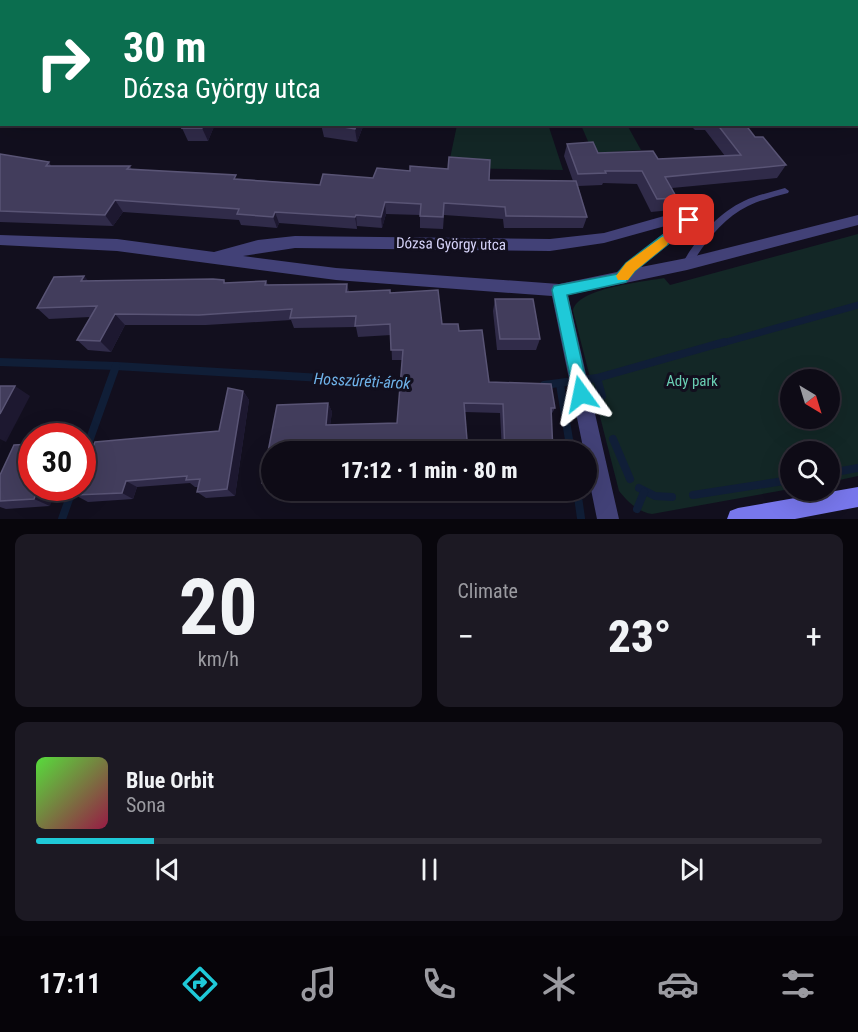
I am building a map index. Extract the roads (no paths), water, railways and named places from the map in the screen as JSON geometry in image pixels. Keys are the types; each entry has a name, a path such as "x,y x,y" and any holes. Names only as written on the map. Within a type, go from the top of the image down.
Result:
{"main road":[{"path":"738,519 858,497"}],"street":[{"name":"Dózsa György utca","path":"215,258 258,246 295,242 550,245 604,238 703,210"},
{"path":"621,278 631,267 689,220 685,215"},
{"name":"Dózsa György utca","path":"0,240 117,245 336,274 559,290 687,264 858,220"},
{"path":"559,290 608,519"}],"lane":[{"path":"687,264 695,249 735,210 745,204 785,190"}],"waterway":[{"name":"Hosszúréti-árok","path":"719,344 858,305"},
{"name":"Hosszúréti-árok","path":"597,378 724,342"},
{"name":"Hosszúréti-árok","path":"0,362 116,366"},
{"path":"96,423 116,366"},
{"name":"Hosszúréti-árok","path":"116,366 407,383"},
{"name":"Hosszúréti-árok","path":"544,385 597,378"},
{"path":"597,378 602,396"},
{"path":"560,384 569,441"},
{"path":"613,439 630,479"},
{"path":"840,471 858,468"},
{"path":"693,495 780,482"},
{"path":"639,488 655,496 672,497"},
{"path":"637,509 644,492"},
{"path":"62,519 68,501"},
{"path":"579,501 581,518"}],"park label":[{"name":"Ady park","path":"692,381"}]}
